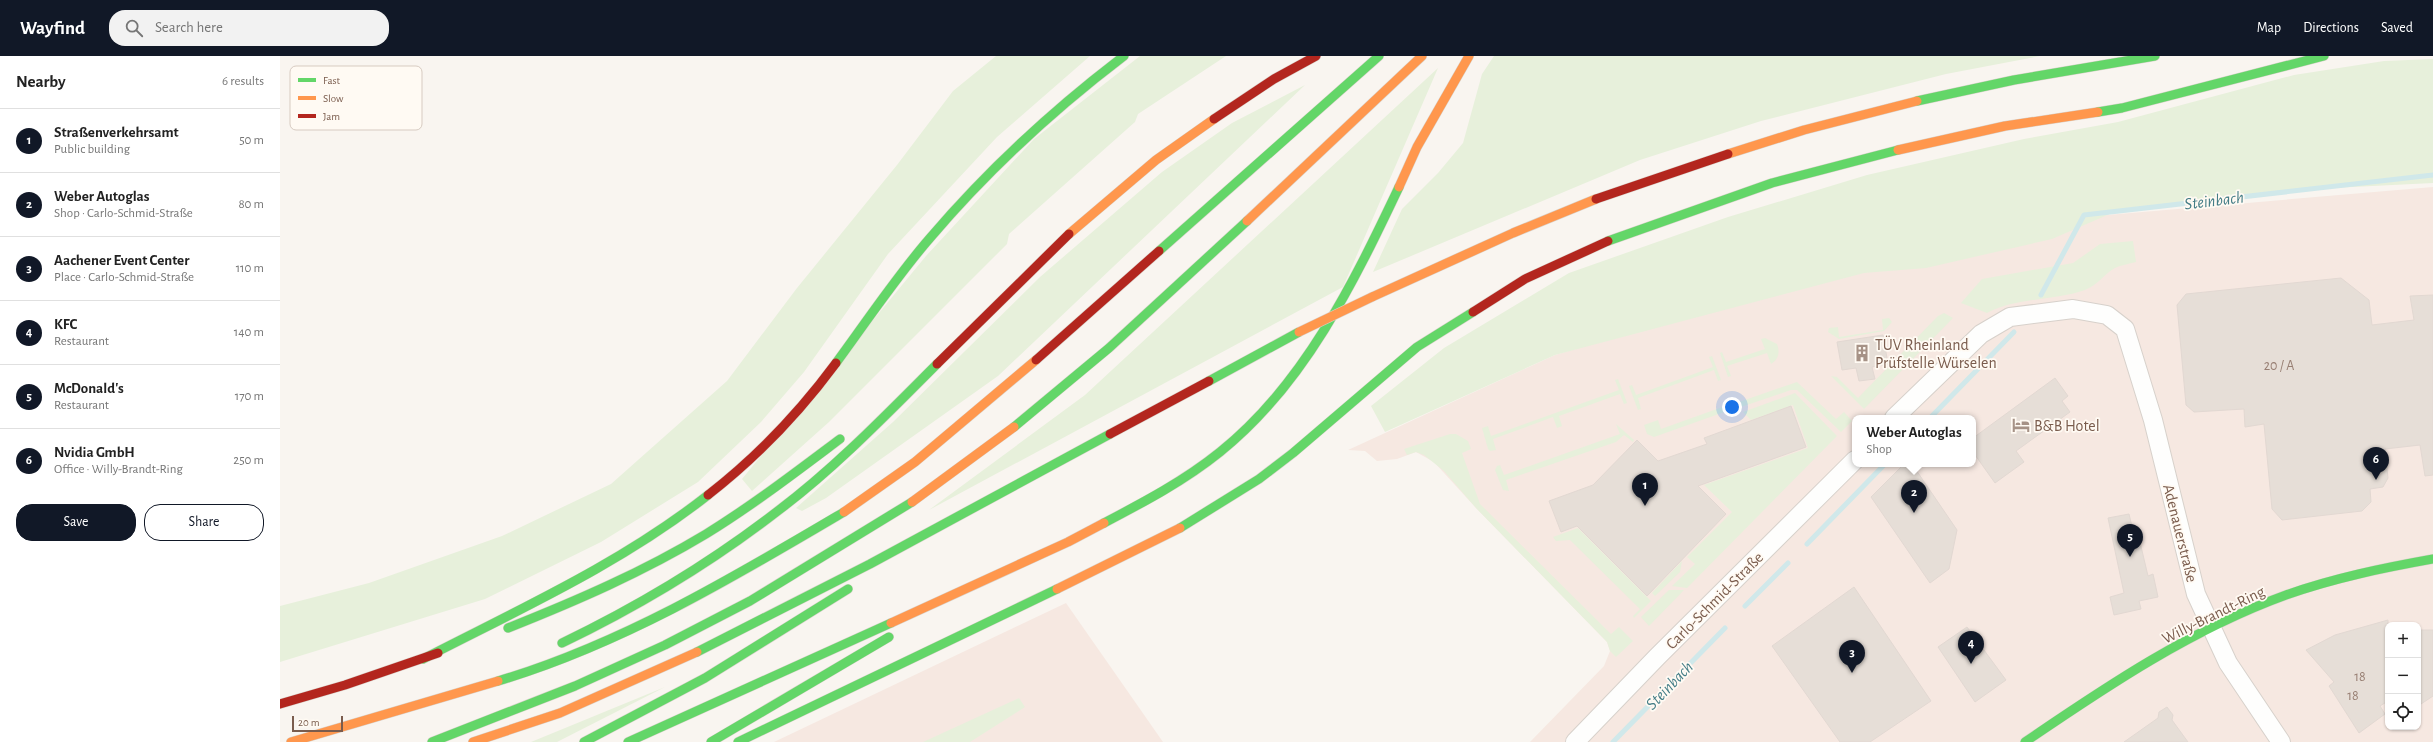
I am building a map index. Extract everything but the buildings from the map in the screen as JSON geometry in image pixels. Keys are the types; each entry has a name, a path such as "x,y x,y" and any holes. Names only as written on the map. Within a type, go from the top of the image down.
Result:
{"main road":[{"path":"423,658 624,552 675,521 718,488 772,439 797,411 853,342 928,241 975,186 1029,133 1124,56"},
{"path":"554,647 653,596 714,559 782,508 926,376 1054,248 1132,180 1216,115 1316,56"},
{"path":"291,742 545,665 646,622 754,566 844,512 915,462 1000,392 1379,56"},
{"path":"432,742 575,686 665,645 799,574 910,504 1036,411 1120,339 1209,258 1298,171 1422,56"},
{"path":"628,742 789,670 992,575 1068,542 1161,493 1220,452 1252,422 1281,389 1323,334 1358,272 1417,147 1469,56"},
{"path":"473,742 526,727 626,688 907,545 1299,332 1372,297 1550,218 1640,184 1726,155 1954,92 2072,68 2155,56"},
{"path":"738,742 1164,537 1212,510 1293,453 1417,347 1525,279 1612,239 1691,210 1772,184 1866,158 1937,140 2005,126 2122,108 2324,56"},
{"path":"870,417 926,376"},
{"path":"280,704 423,658 551,611 672,553 731,518 846,435"},
{"path":"584,742 705,678 796,623 859,581 907,545"},
{"name":"Willy-Brandt-Ring","path":"2025,742 2169,650 2266,603 2311,588 2390,567 2433,559"},
{"path":"711,742 902,630 992,575"},
{"path":"456,692 512,666"}],"street":[{"name":"Adenauerstraße","path":"1897,415 1981,334 2010,317 2073,309 2107,315 2125,329 2154,420 2196,594 2228,664 2280,742"},
{"name":"Carlo-Schmid-Straße","path":"1575,742 1657,657 1852,463"}],"shaded area":[{"path":"2433,187 2433,742 1530,742 1604,666 1610,651 1607,642 1476,508 1434,462 1416,452 1397,459 1377,461 1365,451 1348,450 1555,355 1990,225"},
{"path":"1066,603 1163,742 774,742"}],"green space":[{"path":"996,56 1090,56 997,137 888,254 804,372 761,422 698,482 601,542 485,599 280,662 280,606 369,583 502,536 611,484 727,381 797,288 897,165 953,91"},
{"path":"1140,56 1226,56 1138,114 1135,122 1009,234 1007,244 829,422 752,491 742,479 926,256 1034,139"},
{"path":"1494,56 2040,56 1946,74 1761,121 1640,160 1373,272 1402,209 1438,173 1463,143 1482,74"},
{"path":"2433,59 2433,183 2292,190 2119,210 2052,239 1926,268 1864,273 1555,355 1385,432 1371,406 1444,348 1569,273 1728,217 1867,175 2024,139 2118,122 2294,75 2384,61"},
{"path":"1438,68 1343,287 929,510 1085,395"},
{"path":"1305,85 998,376 826,498 802,511 796,508 893,422 1040,277 1162,172 1232,123"},
{"path":"2133,241 2136,262 2115,268 2090,288 2085,290 2061,296 2011,304 1987,313 1961,303 1982,279 2073,263 2100,244"},
{"path":"1944,313 1953,318 1864,409 1831,376 1837,377 1858,398 1938,316"},
{"path":"1889,318 1892,322 1884,331 1839,339 1828,332 1829,328 1838,327 1839,337 1883,330 1882,319"},
{"path":"1765,338 1777,344 1779,353 1776,360 1771,364 1767,353 1727,366 1731,376 1728,377 1720,353 1722,352 1726,362 1765,349 1761,339"},
{"path":"1712,356 1721,380 1718,381 1714,370 1638,398 1641,409 1638,410 1629,386 1632,385 1636,395 1713,367 1709,357"},
{"path":"1618,379 1627,403 1624,404 1620,394 1559,416 1562,426 1557,428 1553,417 1493,439 1496,450 1490,451 1488,449 1482,428 1488,426 1491,436 1619,390 1615,380"},
{"path":"1797,382 1836,419 1844,412 1852,421 1841,432 1797,390 1791,390 1741,407 1739,402"},
{"path":"1795,393 1837,436 1687,588 1672,586 1695,564 1687,557 1732,512 1704,485 1808,448 1793,405 1751,420 1743,412"},
{"path":"1728,405 1730,410 1654,437 1647,434 1644,425 1658,420 1661,429"},
{"path":"1616,424 1634,440 1633,442 1624,435 1616,442 1506,480 1509,491 1503,490 1495,470 1497,466 1500,465 1504,475 1620,434"},
{"path":"1450,434 1456,434 1468,441 1471,449 1462,453 1480,504 1611,634 1619,627 1633,641 1616,657 1610,651 1607,642 1476,508 1444,471 1424,455 1416,452 1407,455 1404,449"},
{"path":"1578,528 1651,601 1634,618 1633,616 1640,609 1570,540 1556,541 1553,537"},
{"path":"1682,561 1680,572 1655,596 1652,593"},
{"path":"1669,590 1684,590 1649,626 1641,617"},
{"path":"665,687 557,742 531,742"},
{"path":"1019,698 1025,707 970,742 923,742"}],"waterway":[{"name":"Steinbach","path":"2041,295 2084,215 2433,175"},
{"name":"Steinbach","path":"1933,415 2014,332"},
{"name":"Steinbach","path":"1807,544 1882,467"},
{"name":"Steinbach","path":"1745,606 1788,563"},
{"name":"Steinbach","path":"1613,742 1725,628"}],"traffic: fast":[{"path":"836,363 905,268 975,188 1047,119 1124,56"},
{"path":"1159,251 1379,56"},
{"path":"1917,101 2014,80 2155,56"},
{"path":"2098,112 2122,108 2324,56"},
{"path":"1608,241 1772,183 1898,150"},
{"path":"1104,523 1164,490 1206,463 1250,425 1277,396 1302,364 1345,295 1399,187"},
{"path":"1014,427 1109,348 1247,221"},
{"path":"1180,528 1259,479 1293,453 1417,347 1473,312"},
{"path":"1209,381 1299,332"},
{"path":"562,643 619,614 674,582 728,548 754,529 800,494 841,458 937,364"},
{"path":"697,652 870,564 1110,434"},
{"path":"508,628 609,585 682,548 741,512 840,439"},
{"path":"423,659 606,564 675,520 708,495"},
{"path":"432,742 575,686 665,645 750,601 912,502"},
{"path":"498,681 544,666 589,648 676,607 761,561 844,512"},
{"path":"2025,742 2087,700 2151,660 2217,624 2286,595 2322,583 2433,559"},
{"path":"584,742 705,678 848,589"},
{"path":"738,742 1057,589"},
{"path":"628,742 891,623"},
{"path":"711,742 889,637"}],"traffic: slow":[{"path":"1247,221 1422,56"},
{"path":"1399,187 1417,147 1469,56"},
{"path":"1728,154 1804,130 1917,101"},
{"path":"1898,150 2005,126 2098,112"},
{"path":"1069,234 1156,160 1214,119"},
{"path":"1372,297 1513,233 1596,199"},
{"path":"1299,332 1372,297"},
{"path":"844,512 915,462 1036,360"},
{"path":"912,502 1014,427"},
{"path":"891,623 1068,542 1104,523"},
{"path":"1057,589 1180,528"},
{"path":"473,742 560,713 697,652"},
{"path":"291,742 498,681"}],"traffic: jam":[{"path":"1214,119 1274,79 1316,56"},
{"path":"1596,199 1728,154"},
{"path":"937,364 1069,234"},
{"path":"1473,312 1525,279 1608,241"},
{"path":"1036,360 1159,251"},
{"path":"708,495 760,450 776,434 792,417 836,363"},
{"path":"1110,434 1209,381"},
{"path":"280,704 345,685 438,653"}],"place":[{"name":"TÜV Rheinland Prüfstelle Würselen","path":"1862,353"},
{"name":"B&B Hotel","path":"2021,425"},
{"name":"Nvidia GmbH","path":"2376,480"},
{"name":"Straßenverkehrsamt","path":"1645,506"},
{"name":"Weber Autoglas","path":"1914,513"},
{"name":"McDonald's","path":"2130,557"},
{"name":"KFC","path":"1971,664"},
{"name":"Aachener Event Center","path":"1852,673"}]}
